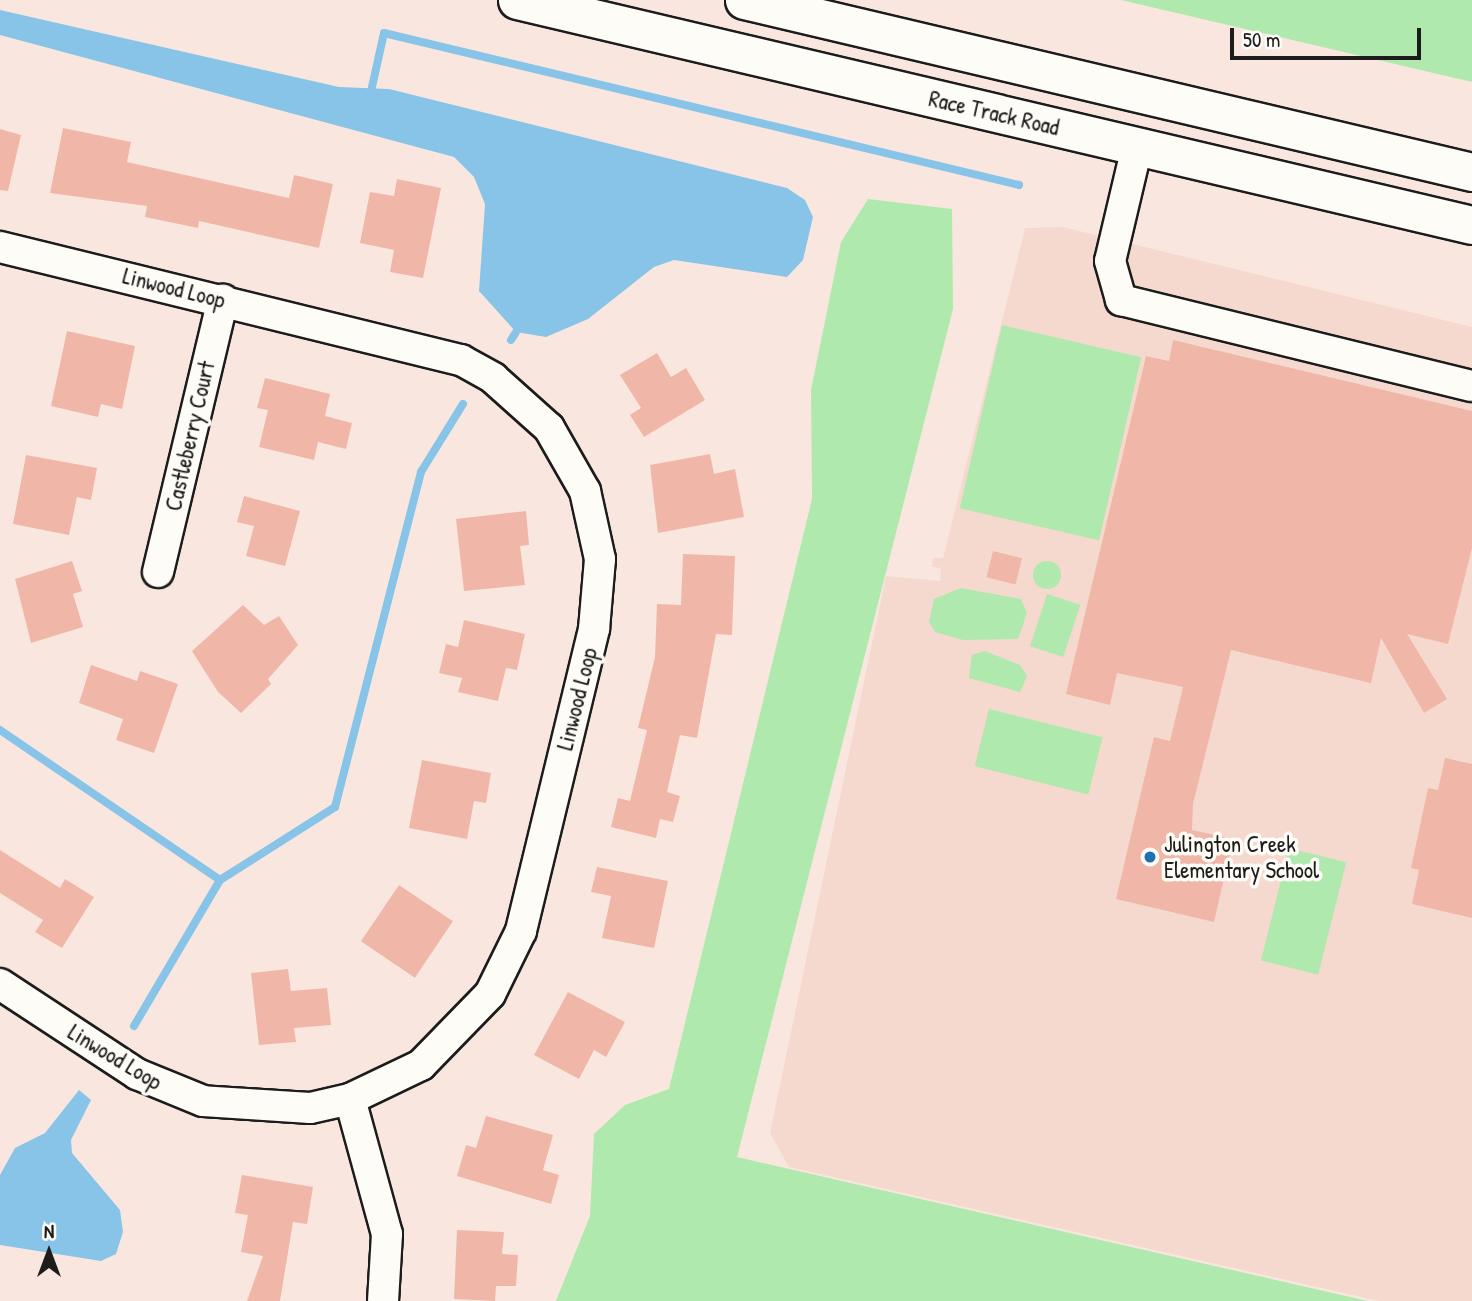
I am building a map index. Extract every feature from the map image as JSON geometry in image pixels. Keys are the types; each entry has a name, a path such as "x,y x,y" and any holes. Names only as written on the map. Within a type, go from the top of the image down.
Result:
{"main road":[{"name":"Race Track Road","path":"517,0 1472,225"},
{"path":"744,0 1472,172"},
{"path":"1136,146 1203,108"}],"street":[{"path":"1136,146 1110,261 1121,300 1472,386"},
{"name":"Linwood Loop","path":"0,247 426,347 493,378 549,428 570,459 595,525 600,559 594,629 521,931 506,968 465,1025 436,1053 350,1099 274,1110 167,1090 0,984"},
{"name":"Castleberry Court","path":"158,572 223,300"},
{"path":"350,1099 387,1234 383,1301"}],"shaded area":[{"name":"Julington Creek Elementary School","path":"1063,227 1472,327 1472,1301 1379,1301 789,1167 770,1133 886,576 940,581 941,568 932,567 933,558 943,558 1025,228"}],"green space":[{"path":"1121,0 1472,0 1472,82"},
{"path":"868,199 952,209 953,309 737,1157 1368,1301 556,1301 590,1216 594,1134 625,1105 669,1089 812,499 811,390 841,242"},
{"path":"1002,325 1141,357 1099,540 960,508"},
{"path":"1047,561 1057,565 1061,575 1057,585 1047,589 1037,585 1033,575 1037,565"},
{"path":"961,588 1021,599 1027,613 1018,639 963,640 935,632 929,622 934,599"},
{"path":"1047,594 1080,605 1063,657 1030,646"},
{"path":"985,651 1020,665 1027,676 1020,692 969,678 972,655"},
{"path":"989,709 1103,737 1088,795 975,766"},
{"path":"1289,848 1346,862 1318,975 1261,961"}],"water":[{"path":"0,10 339,87 389,89 787,188 805,200 813,217 803,260 787,277 674,260 654,267 588,319 546,337 516,332 479,291 485,204 474,177 454,157 0,35"},
{"path":"79,1090 91,1100 71,1140 72,1153 120,1210 123,1232 116,1254 101,1261 0,1245 0,1175 15,1148 45,1133"}],"building":[{"path":"63,128 131,142 127,162 289,198 294,175 333,184 319,248 199,221 198,228 145,217 147,206 50,193"},
{"path":"0,129 21,135 8,191 0,190"},
{"path":"397,179 441,188 423,278 390,272 394,250 360,243 370,192 394,196"},
{"path":"67,331 135,346 122,409 101,404 98,417 51,406"},
{"path":"1173,340 1472,411 1472,548 1448,644 1407,634 1447,699 1424,713 1381,638 1371,683 1231,650 1193,804 1192,830 1233,839 1214,922 1116,899 1154,737 1170,741 1183,687 1117,673 1110,705 1066,694 1146,356 1169,361"},
{"path":"657,353 671,377 686,368 705,400 644,437 630,415 641,408 620,375"},
{"path":"265,378 330,394 325,416 352,423 346,449 318,442 314,460 259,447 268,410 257,408"},
{"path":"710,454 714,474 735,469 744,517 658,533 650,465"},
{"path":"26,455 97,468 91,500 77,497 69,535 13,524"},
{"path":"244,496 300,511 285,566 246,556 254,526 237,522"},
{"path":"526,511 529,545 520,546 525,585 464,591 456,519"},
{"path":"993,551 1022,558 1016,584 986,577"},
{"path":"683,554 735,556 732,635 716,634 697,738 680,735 667,792 680,796 673,822 660,819 656,838 611,827 618,798 630,801 647,730 638,728 655,657 657,604 681,605"},
{"path":"72,561 82,591 73,594 83,627 31,643 15,579"},
{"path":"243,605 264,625 279,616 298,645 268,679 271,684 241,713 218,692 192,651"},
{"path":"464,620 525,634 517,670 506,668 498,701 458,692 462,678 439,673 446,644 458,647"},
{"path":"91,665 137,681 140,671 178,684 154,753 116,740 123,719 79,703"},
{"path":"1445,758 1472,764 1472,918 1412,904 1419,870 1411,868 1428,788 1438,790"},
{"path":"422,760 491,773 486,803 474,801 467,839 409,828"},
{"path":"0,850 60,888 65,879 94,897 62,948 35,932 43,920 0,893"},
{"path":"597,867 668,881 654,948 602,938 611,896 591,892"},
{"path":"399,885 453,921 415,978 361,941"},
{"path":"288,969 291,991 327,988 331,1025 294,1028 296,1042 259,1045 251,973"},
{"path":"568,992 625,1022 606,1057 594,1050 579,1079 534,1055"},
{"path":"486,1116 553,1135 543,1170 559,1175 551,1204 457,1176 466,1145 476,1148"},
{"path":"242,1175 313,1187 307,1224 293,1222 280,1301 247,1301 263,1256 241,1252 248,1215 235,1213"},
{"path":"457,1230 504,1232 502,1254 518,1255 516,1286 496,1286 495,1301 454,1299"}],"waterway":[{"path":"372,87 384,33 1019,185"},
{"path":"511,340 516,332"},
{"path":"134,1026 220,880 335,807 421,472 463,404"},
{"path":"0,730 220,880"}],"place":[{"name":"Julington Creek Elementary School","path":"1150,857"}]}
